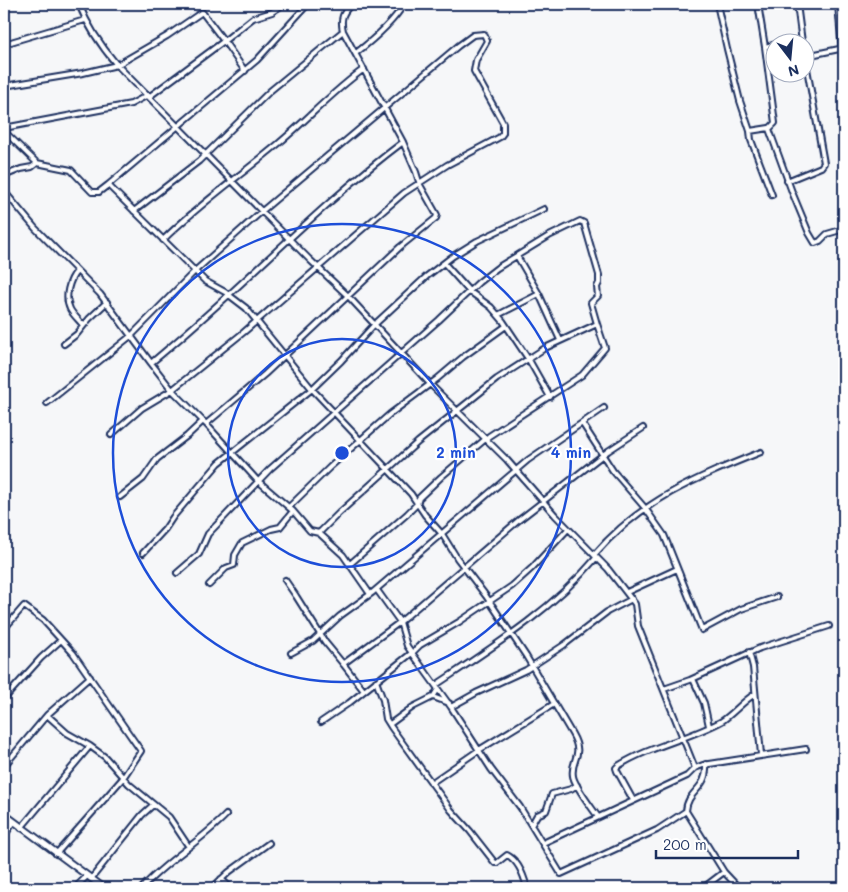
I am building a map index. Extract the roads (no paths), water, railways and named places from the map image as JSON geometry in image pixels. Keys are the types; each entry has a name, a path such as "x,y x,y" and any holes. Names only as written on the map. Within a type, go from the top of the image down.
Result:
{"street":[{"path":"79,4 85,20 95,37 117,65 348,296 456,412 538,493 543,502 608,569 627,592 637,610 638,626 696,768"},
{"path":"4,130 131,104 149,96 224,42 253,18 272,12 284,4"},
{"path":"4,130 37,163 71,170 92,192 99,192 245,71 266,52 308,4"},
{"path":"120,497 143,480 157,459 248,389 400,247 437,217 419,182 403,142 343,31 342,15 351,4"},
{"path":"356,53 393,19 404,4"},
{"path":"718,4 740,102 750,131 751,140 772,196"},
{"path":"750,131 769,128 775,123 758,4"},
{"path":"797,4 801,32"},
{"path":"838,4 844,76"},
{"path":"4,86 77,74 117,65 167,36 202,12 245,71"},
{"path":"4,44 85,20"},
{"path":"134,211 186,172 260,99 343,31"},
{"path":"47,403 132,335 195,271 262,211 458,46 473,35 484,34 487,41 476,60 474,71 502,119 503,132 495,141 456,160 419,182 258,320 172,390 142,408 112,435"},
{"path":"816,54 843,48"},
{"path":"163,240 364,68"},
{"path":"787,181 824,163 809,82"},
{"path":"769,128 787,181 814,242 817,243 827,234 844,229"},
{"path":"151,363 230,295 349,185 403,142"},
{"path":"4,176 32,167 37,163"},
{"path":"108,185 195,271 205,280 239,301 258,320 312,389 411,494 425,515 442,534 512,634 577,742 578,750 572,771 577,786 598,817"},
{"path":"4,191 30,222 107,302 172,390 258,480 293,511 310,531 319,533 350,564 370,594"},
{"path":"143,553 212,471 312,389 341,361 374,324 427,276 477,242 544,209"},
{"path":"176,573 199,554 208,534 258,480 469,291 488,275 517,256 558,232 582,221 594,253 599,275 598,296 591,303 605,346 604,350 582,376 485,440 441,477 419,498 417,504 350,564"},
{"path":"517,256 539,294 560,340"},
{"path":"444,263 469,291 491,307 498,315 529,360 550,397"},
{"path":"77,270 70,281 68,304 71,311 84,325"},
{"path":"498,315 539,294"},
{"path":"64,344 77,334 107,302"},
{"path":"319,533 418,442 497,379 545,348 597,324"},
{"path":"289,507 330,467 390,414 506,326"},
{"path":"291,653 313,641 340,616 377,590 538,452 604,408"},
{"path":"582,423 603,456 664,535 703,630 741,609 776,597"},
{"path":"343,664 400,622 506,530 603,456 644,428"},
{"path":"390,724 413,707 433,696 437,687 512,634 555,599 607,542 645,508 680,487 761,452"},
{"path":"208,585 226,568 234,564 235,555 242,544 271,529 280,527 293,511"},
{"path":"321,722 364,691 426,640 459,622 512,586 532,568 568,529"},
{"path":"627,592 677,569"},
{"path":"285,580 336,657 364,691"},
{"path":"377,590 400,622 408,646 532,824 561,874 657,830 686,811"},
{"path":"450,705 532,666 564,645 607,612 632,599"},
{"path":"4,629 24,606 43,620 73,653 141,752 123,778 56,854"},
{"path":"664,689 693,679 749,652 829,626"},
{"path":"4,699 41,658 61,640"},
{"path":"749,652 753,667 761,755"},
{"path":"4,766 47,715 90,677"},
{"path":"693,679 704,703 710,726"},
{"path":"376,681 383,700 385,714 390,724 431,783 495,863 497,864 508,855 514,858 527,888"},
{"path":"633,800 616,768 649,751 684,738 729,716 742,706 746,699 755,694"},
{"path":"433,696 450,705"},
{"path":"431,783 479,750 554,704"},
{"path":"47,715 67,733 90,746 110,761 123,778 169,817 190,847"},
{"path":"21,828 90,746"},
{"path":"543,843 687,776 696,768 706,764 806,749"},
{"path":"706,764 702,786 688,799 686,811 724,872 739,888"},
{"path":"532,824 537,815 546,811 552,794 577,786"},
{"path":"75,888 89,878 142,815 153,805"},
{"path":"4,814 104,888"},
{"path":"142,888 163,867 207,834 226,815"},
{"path":"4,836 14,822"},
{"path":"212,888 269,843"},
{"path":"703,888 724,872"},
{"path":"221,879 231,888"}]}
